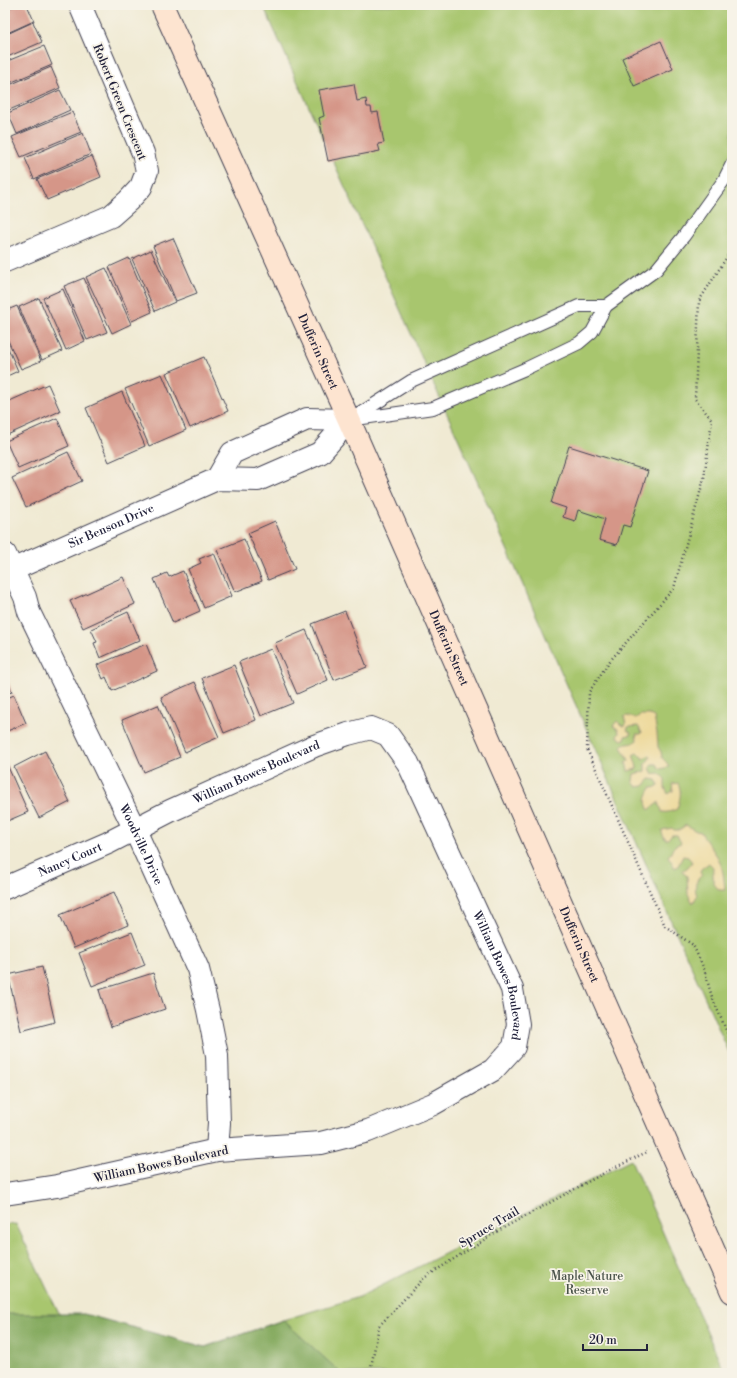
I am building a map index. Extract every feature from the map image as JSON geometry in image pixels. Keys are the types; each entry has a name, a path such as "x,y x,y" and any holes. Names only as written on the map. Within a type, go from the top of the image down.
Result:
{"main road":[{"name":"Dufferin Street","path":"162,5 349,420 732,1292"}],"street":[{"name":"Robert Green Crescent","path":"5,261 111,216 141,187 147,171 143,154 80,5"},
{"path":"217,479 232,453 307,418 349,420"},
{"name":"Sir Benson Drive","path":"7,566 217,479 258,480 320,453 349,420"},
{"name":"Woodville Drive","path":"7,566 25,597 30,612 135,830 198,969 217,1055 219,1123 217,1150"},
{"name":"William Bowes Boulevard","path":"5,1194 57,1186 217,1150 321,1143 368,1131 433,1104 493,1070 514,1047 518,1024 512,989 408,763 388,735 371,728 348,734 314,746 170,811 135,830"},
{"name":"Nancy Court","path":"5,888 135,830"}],"lane":[{"path":"349,420 433,408 525,369 579,343 592,332 606,306 656,270 684,236 724,180 732,164"},
{"path":"349,420 412,381 579,306 606,306"}],"path":[{"path":"732,249 699,301 695,399 712,420 704,478 674,588 609,662 588,692 587,749 665,926 693,945 704,969 712,997 732,1044"},
{"name":"Spruce Trail","path":"372,1373 371,1367 379,1326 424,1278 496,1232 604,1173 666,1142"}],"green space":[{"path":"263,5 732,5 732,1059 462,447"},
{"name":"Maple Nature Reserve","path":"631,1160 725,1373 5,1373 5,1225 16,1224 59,1314 205,1347 283,1320 359,1297"},
{"path":"5,1312 9,1314 84,1314 205,1347 283,1320 341,1373 5,1373"}],"sand":[{"path":"640,715 650,715 654,717 658,747 662,758 669,767 660,769 657,764 652,764 650,768 653,774 659,773 665,779 665,788 668,794 673,791 672,784 678,783 680,789 677,809 672,811 662,812 659,802 649,810 647,807 646,799 649,791 651,788 658,787 659,785 656,780 650,779 644,786 637,787 633,782 634,774 645,771 645,764 650,758 649,755 644,759 637,753 633,755 637,769 628,771 626,762 629,760 621,747 622,745 635,742 637,740 636,734 642,733 638,726 628,727 627,730 631,733 630,735 625,736 625,739 622,740 617,736 619,733 618,729 613,726 617,721 621,725 625,726 626,724 624,717 627,716 636,718"},
{"path":"686,825 696,831 701,832 717,856 724,877 725,890 719,890 713,883 713,867 709,863 701,869 700,873 702,875 696,884 697,896 693,903 688,894 687,876 681,871 687,868 692,862 688,857 683,856 678,866 675,868 668,856 673,847 681,843 677,835 672,835 668,839 665,839 662,833 662,830 672,828 674,830 679,830"}],"building":[{"path":"16,5 27,5 34,21 5,34 5,10"},
{"path":"33,22 42,42 5,58 5,35"},
{"path":"661,41 673,69 634,86 622,58"},
{"path":"44,46 52,65 5,85 5,62"},
{"path":"51,67 60,88 7,111 5,107 5,87"},
{"path":"354,84 357,101 366,99 367,107 371,107 372,113 378,112 384,143 378,144 380,151 328,161 319,118 324,116 319,90"},
{"path":"60,90 70,110 17,134 8,113"},
{"path":"72,112 81,132 21,157 12,137"},
{"path":"83,133 91,154 34,179 25,158"},
{"path":"92,156 101,177 47,200 37,179"},
{"path":"173,238 197,293 176,301 153,246"},
{"path":"151,250 175,302 155,311 132,259"},
{"path":"129,258 152,312 132,321 109,267"},
{"path":"106,268 131,324 112,333 86,277"},
{"path":"84,278 107,332 87,340 64,286"},
{"path":"63,289 85,341 66,350 43,298"},
{"path":"39,298 62,351 42,360 19,307"},
{"path":"17,306 41,361 21,369 5,334 5,311"},
{"path":"5,341 18,371 5,377"},
{"path":"204,357 228,411 190,428 166,373"},
{"path":"162,374 186,430 149,446 125,389"},
{"path":"48,384 60,411 5,436 5,403"},
{"path":"122,392 145,446 109,462 86,408"},
{"path":"57,418 69,446 18,468 6,441"},
{"path":"569,446 648,471 630,527 623,525 617,545 599,540 605,519 578,510 575,521 563,517 566,508 551,503"},
{"path":"68,452 82,481 26,507 12,478"},
{"path":"275,521 295,569 268,580 248,533"},
{"path":"244,539 262,581 235,592 217,550"},
{"path":"214,553 232,596 204,608 188,569 201,563 199,559"},
{"path":"183,571 200,611 173,623 154,579 167,573 169,577"},
{"path":"123,577 135,604 83,628 70,601"},
{"path":"345,611 367,667 334,680 312,624"},
{"path":"128,612 140,640 100,658 94,643 97,642 91,629"},
{"path":"306,630 328,680 297,694 275,643"},
{"path":"146,644 157,671 112,691 106,677 103,679 97,665"},
{"path":"271,649 293,703 261,716 239,662"},
{"path":"234,665 256,720 224,733 202,678"},
{"path":"5,673 12,692 5,694"},
{"path":"195,682 219,737 185,752 161,697"},
{"path":"14,695 26,723 5,732 5,699"},
{"path":"158,705 180,757 144,772 122,720"},
{"path":"45,751 70,802 39,818 14,767"},
{"path":"5,760 28,812 5,822"},
{"path":"114,892 128,925 74,948 60,915"},
{"path":"132,932 145,965 92,986 79,953"},
{"path":"42,967 55,1022 21,1031 8,975"},
{"path":"153,973 165,1009 111,1027 99,990"}]}
